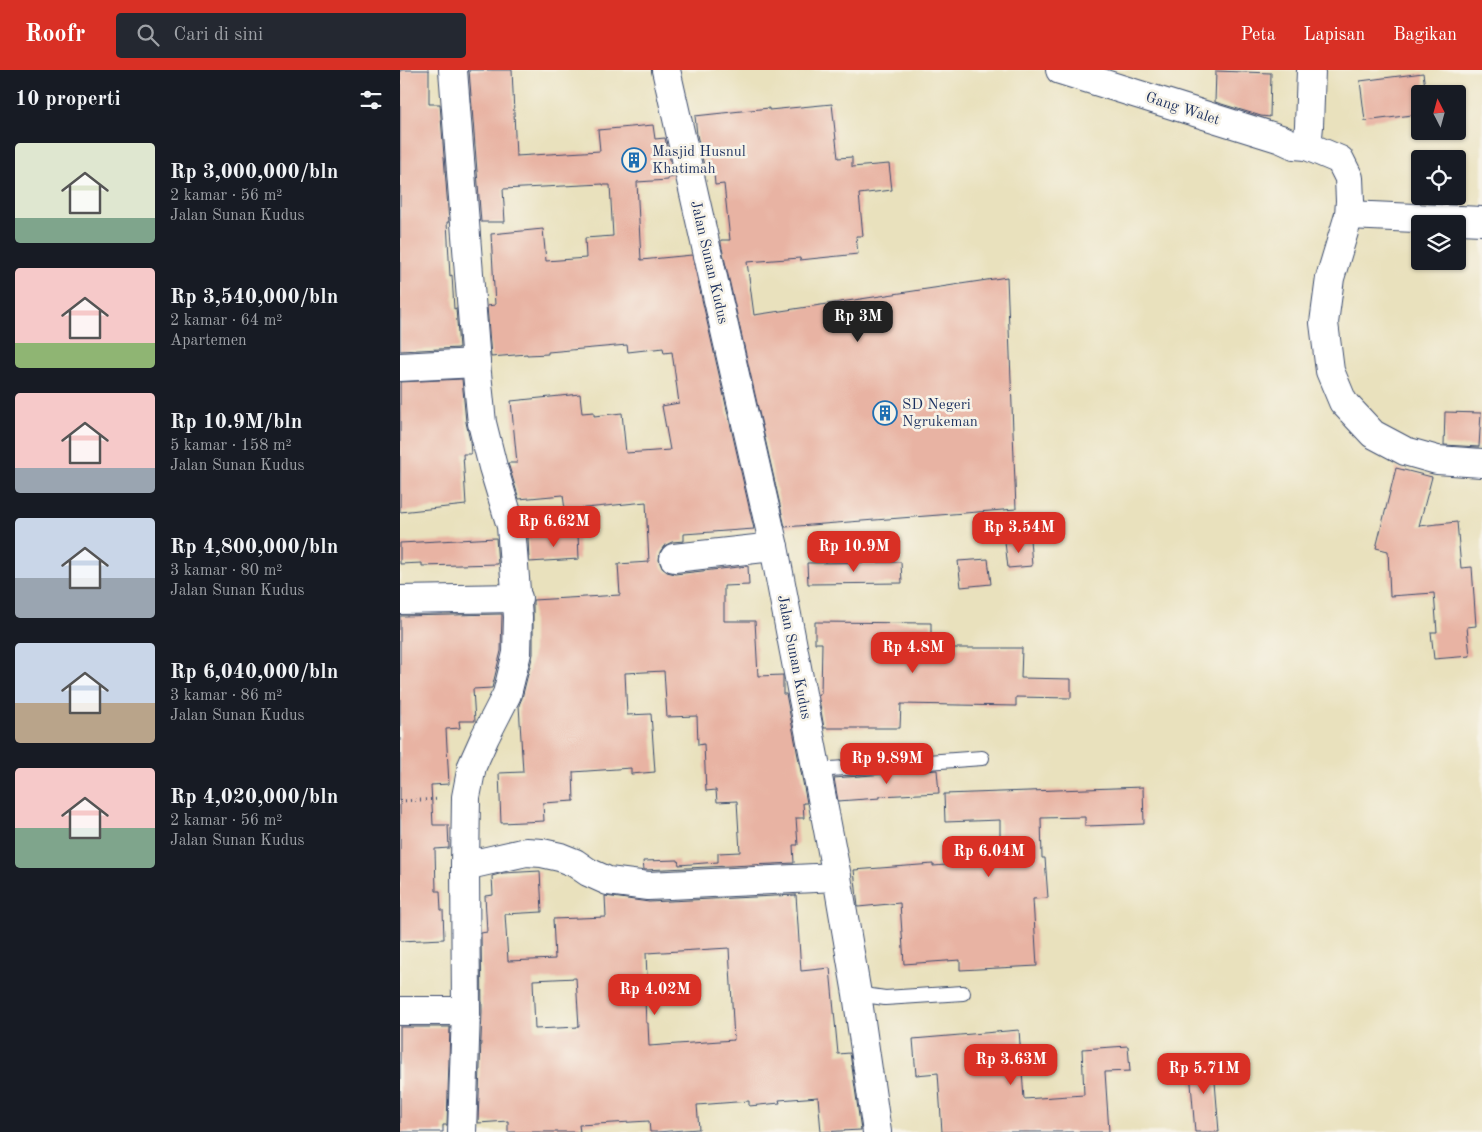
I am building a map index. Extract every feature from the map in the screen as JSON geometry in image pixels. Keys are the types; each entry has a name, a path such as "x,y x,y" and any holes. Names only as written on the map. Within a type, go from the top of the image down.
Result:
{"street":[{"path":"453,70 482,423 493,467 512,526 518,598 517,653 507,694 472,766 466,797 466,1011 462,1132"},
{"name":"Jalan Sunan Kudus","path":"666,70 774,547 837,877 857,994 877,1132"},
{"name":"Gang Walet","path":"1060,70 1281,139 1294,145 1306,146 1340,160 1349,178 1349,215 1330,278 1324,323 1330,370 1343,402 1374,434 1405,451 1437,460 1482,463"},
{"path":"1306,146 1309,126 1310,70"},
{"path":"1349,215 1482,221"},
{"path":"400,367 476,363"},
{"path":"674,558 774,547"},
{"path":"400,600 518,598"},
{"path":"465,866 526,852 560,857 608,881 648,886 837,877"},
{"path":"400,1010 466,1011"}],"lane":[{"path":"817,770 982,758"},
{"path":"857,994 885,998 963,993"}],"path":[{"path":"512,526 575,524"},
{"path":"400,801 466,797"}],"building":[{"path":"400,70 429,70 429,104 440,104 449,222 447,222 450,276 452,275 459,348 400,351"},
{"path":"469,70 512,70 516,156 600,151 598,130 653,125 655,139 665,138 674,177 668,178 668,180 637,182 641,260 692,255 754,529 684,534 684,541 672,542 664,546 660,552 659,560 662,568 667,572 675,574 748,566 749,585 724,586 724,621 755,621 758,676 783,675 783,694 786,694 807,803 803,803 804,818 796,818 798,845 793,845 794,863 644,870 643,861 678,860 679,865 718,862 718,853 740,852 737,801 717,802 716,790 706,791 704,744 698,745 697,716 667,717 664,671 625,673 627,715 651,714 655,772 631,774 631,768 573,772 574,801 543,803 544,821 501,823 499,773 523,772 519,705 533,654 533,600 620,595 618,564 649,562 646,502 565,510 563,495 519,499 508,463 517,463 511,401 580,394 582,413 594,412 594,416 622,413 626,453 670,450 662,406 679,403 672,352 664,353 663,348 628,352 627,345 548,352 548,354 491,357 487,306 495,305 491,234 543,229 546,261 586,258 585,238 613,236 610,185 503,189 505,222 481,222"},
{"path":"1216,71 1271,73 1270,117 1215,102"},
{"path":"1423,73 1425,85 1411,85 1411,115 1365,121 1360,81"},
{"name":"SD Negeri Ngrukeman","path":"832,104 838,158 852,157 852,167 889,164 892,190 859,194 863,236 856,236 858,254 800,260 800,258 747,262 754,315 1007,277 1016,509 785,527 721,244 721,240 730,240 724,184 715,185 714,173 706,174 697,135 695,116 769,108 769,110"},
{"path":"462,379 471,454 463,454 466,505 400,512 400,382"},
{"path":"1445,412 1481,413 1479,447 1444,445"},
{"path":"1396,468 1432,477 1419,526 1457,522 1461,568 1472,567 1476,626 1467,627 1470,656 1434,659 1431,632 1437,632 1434,593 1390,596 1388,551 1376,548"},
{"path":"578,534 579,559 529,562 528,537"},
{"path":"496,538 498,564 422,566 422,563 400,564 400,543"},
{"path":"1030,539 1032,566 1008,568 1005,542"},
{"path":"988,559 991,584 961,587 958,561"},
{"path":"901,562 902,583 808,584 807,563"},
{"path":"502,614 501,651 492,688 473,689 475,721 459,721 460,728 446,729 449,784 431,785 433,825 448,825 449,848 435,849 436,891 440,891 444,939 400,941 400,616"},
{"path":"815,622 931,623 931,648 1022,648 1021,678 1071,679 1071,698 1016,697 1016,706 901,704 900,728 824,728 818,694 821,694 822,643 815,643"},
{"path":"937,770 939,793 880,796 880,798 838,801 834,778"},
{"path":"1143,787 1144,824 1085,826 1085,817 1041,818 1042,858 1045,858 1048,898 1033,899 1037,966 960,970 960,960 904,964 900,903 858,907 854,870 1000,861 1000,820 945,822 944,794"},
{"path":"540,871 542,912 505,914 508,961 555,959 553,919 606,917 605,896 649,902 796,895 801,971 830,968 838,1054 850,1053 861,1130 821,1132 818,1097 779,1100 780,1103 749,1106 749,1101 697,1105 699,1129 650,1132 649,1121 579,1125 580,1132 508,1132 508,1121 478,1123 482,1011 481,933 487,932 485,896 493,895 492,876 503,873","holes":["729,948 734,1040 649,1046 644,977 647,977 646,953","576,978 579,1027 535,1029 533,980"]},
{"path":"400,1027 450,1027 447,1125 443,1125 443,1132 400,1132"},
{"path":"1019,1030 1024,1099 1084,1095 1082,1049 1128,1046 1130,1071 1105,1072 1109,1132 942,1132 938,1073 916,1075 913,1039"},
{"path":"1213,1057 1219,1132 1195,1132 1189,1059"}],"place":[{"name":"Masjid Husnul Khatimah","path":"634,160"},
{"name":"SD Negeri Ngrukeman","path":"885,413"}]}
